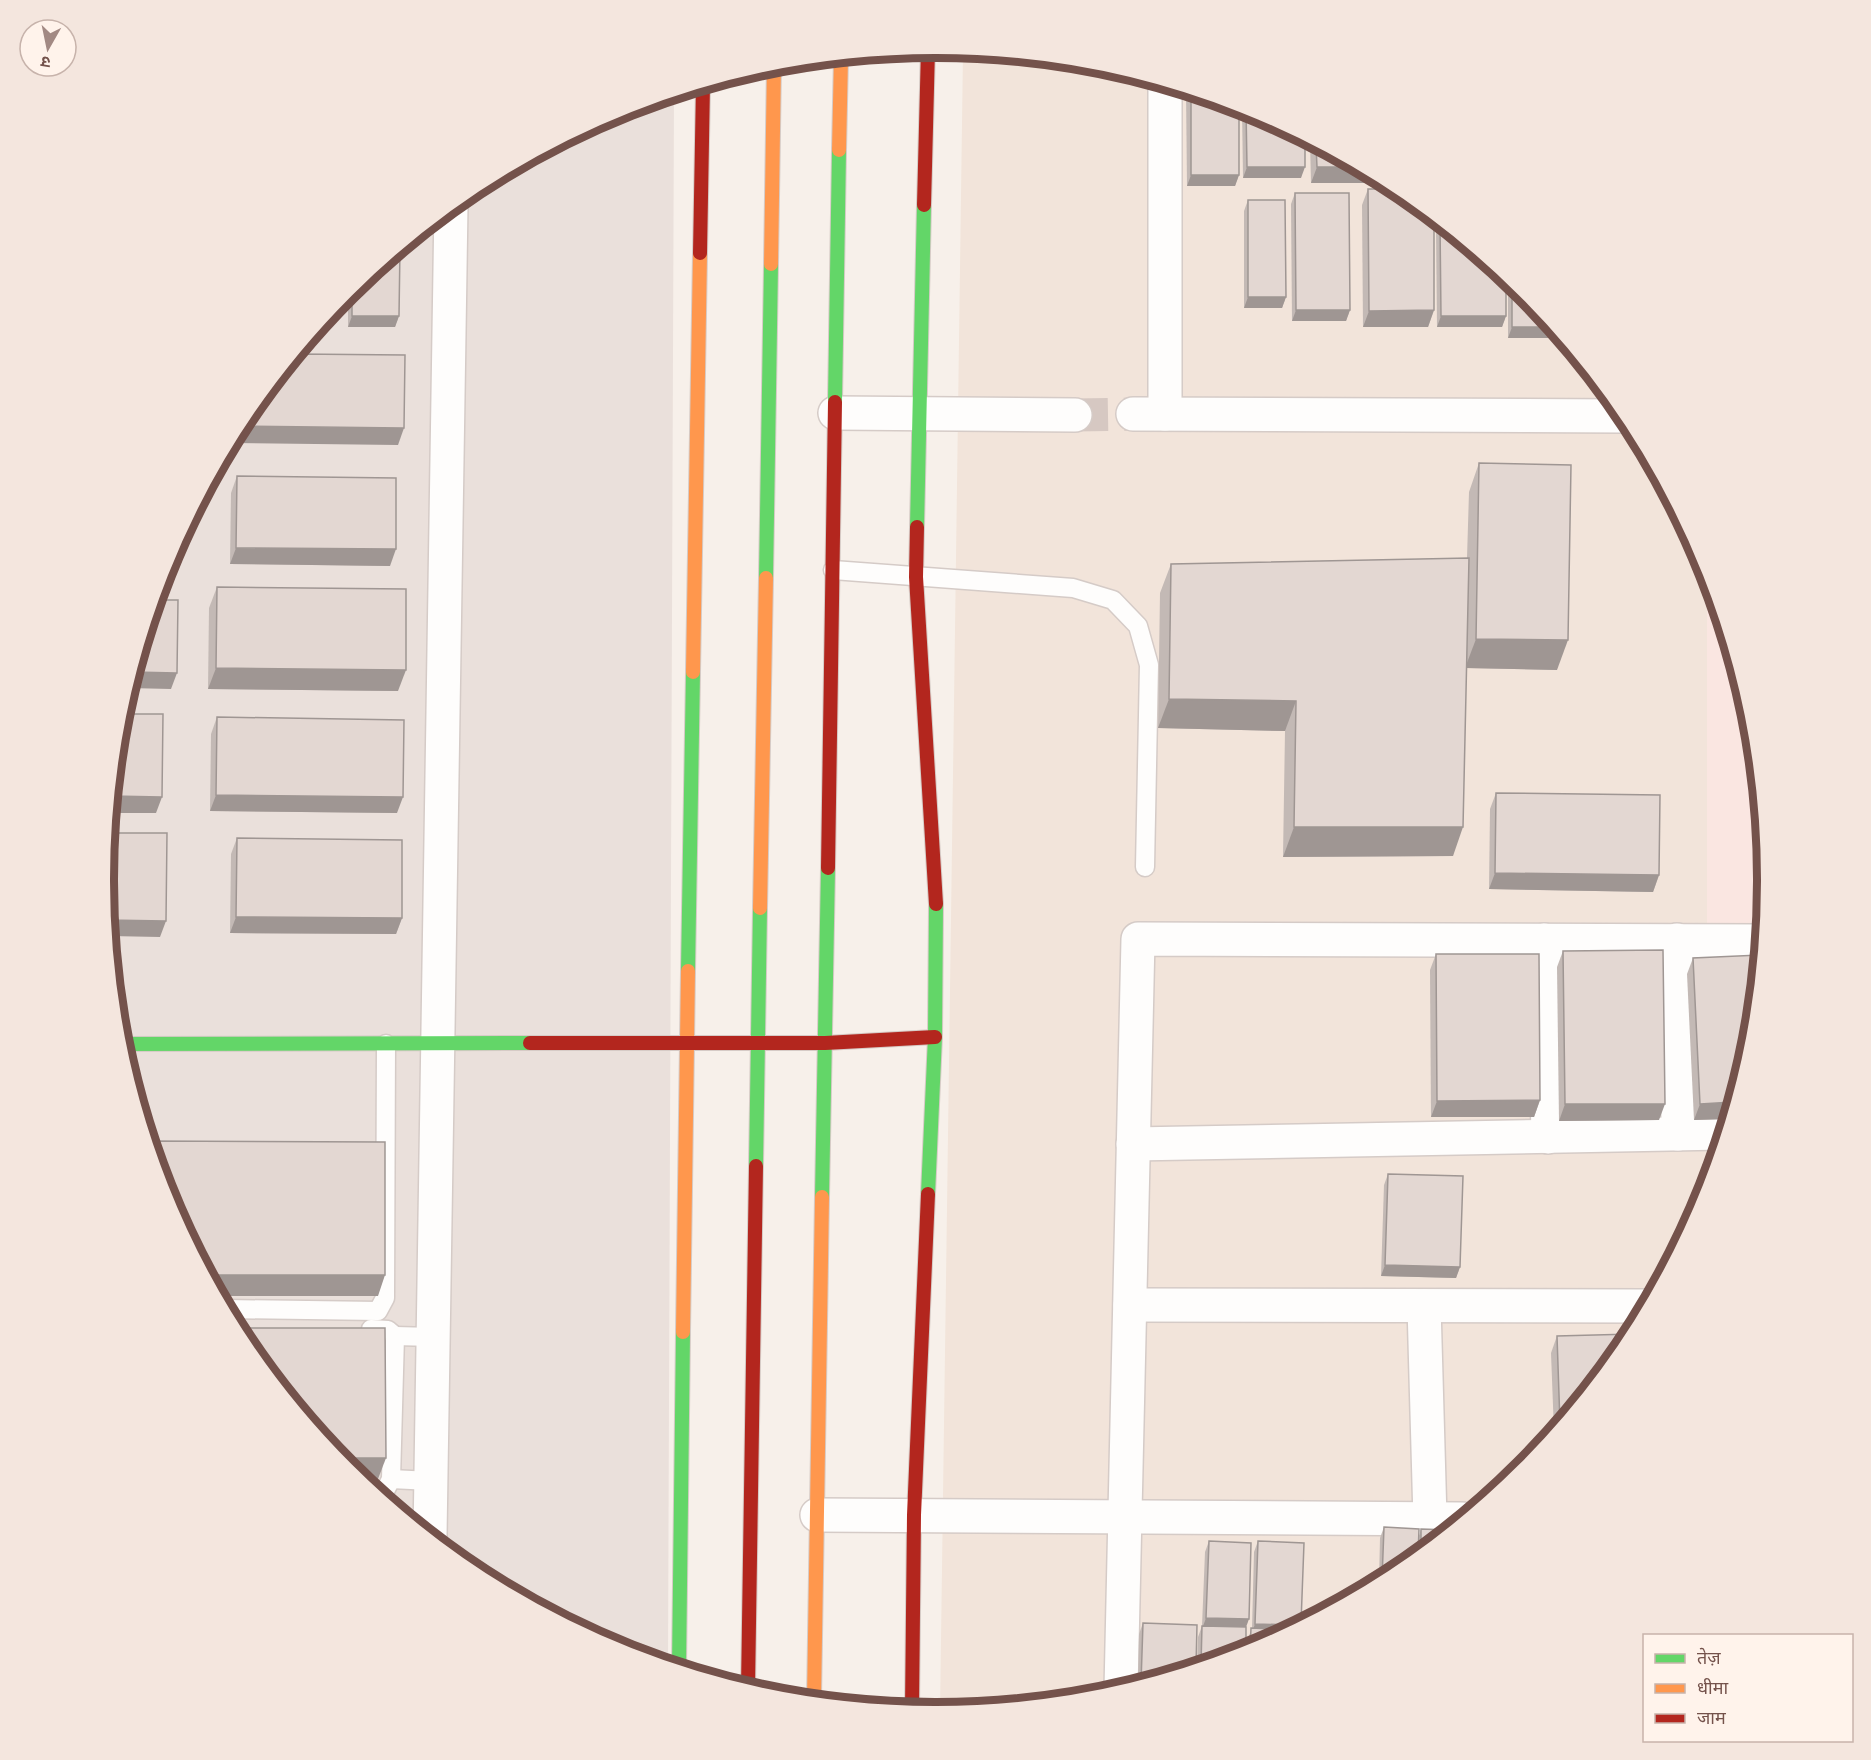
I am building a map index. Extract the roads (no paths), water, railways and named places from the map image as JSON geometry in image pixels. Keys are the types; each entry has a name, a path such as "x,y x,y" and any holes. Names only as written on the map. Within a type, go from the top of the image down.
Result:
{"street":[{"path":"912,1701 914,1515 934,1037 936,892 916,577 927,58"},
{"path":"814,1692 841,65"},
{"path":"748,1680 774,74"},
{"path":"1165,91 1149,414 1613,416"},
{"path":"679,1660 703,92"},
{"path":"430,1528 451,217"},
{"path":"835,413 1075,415"},
{"path":"1121,1680 1138,939 1754,941"},
{"path":"1544,940 1548,1137"},
{"path":"1677,940 1678,1134"},
{"path":"131,1044 825,1043 934,1037"},
{"path":"1133,1144 1716,1134"},
{"path":"1130,1305 1638,1306"},
{"path":"1424,1306 1430,1519"},
{"path":"817,1515 1452,1519"}],"lane":[{"path":"833,570 1073,588 1113,600 1138,626 1149,665 1145,867"},
{"path":"235,1309 378,1311 385,1298 380,1152 386,1044"},
{"path":"370,1329 388,1330 395,1336 433,1337"},
{"path":"386,1490 391,1479 395,1336"},
{"path":"391,1479 431,1481"}],"tunnel":[{"path":"1075,415 1133,414"}]}
